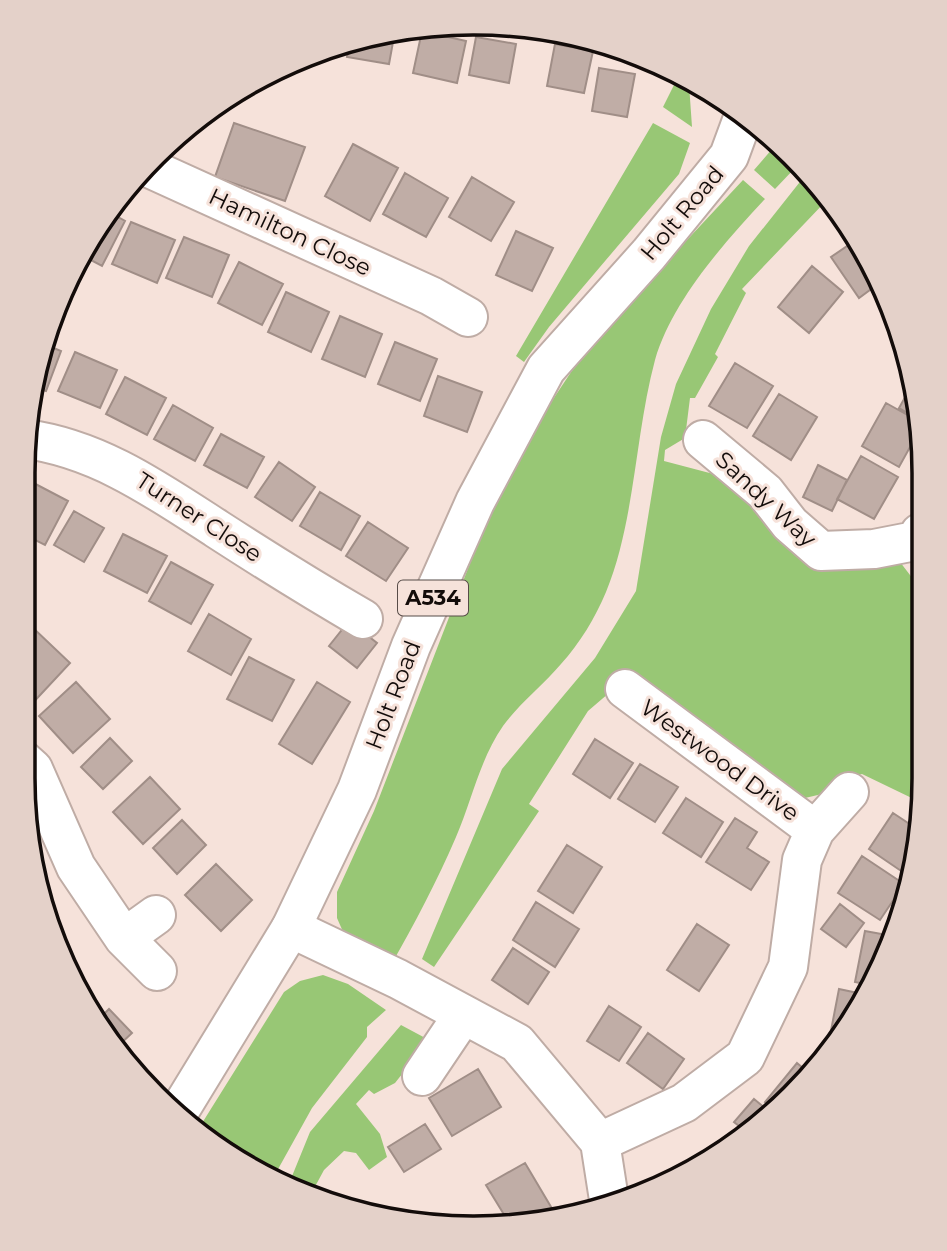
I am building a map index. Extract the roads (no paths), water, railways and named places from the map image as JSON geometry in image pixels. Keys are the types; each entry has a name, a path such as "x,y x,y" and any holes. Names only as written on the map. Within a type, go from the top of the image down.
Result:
{"street":[{"name":"Holt Road","path":"182,1106 290,928 356,790 411,646 475,502 546,369 649,254 729,156 740,126"},
{"name":"Hamilton Close","path":"156,171 440,284 468,317"},
{"name":"Turner Close","path":"36,440 52,442 128,472 311,589 363,619"},
{"name":"Sandy Way","path":"703,440 765,492 790,524 821,551 874,549 912,542"},
{"name":"Westwood Drive","path":"625,690 815,830"},
{"path":"35,774 76,867 124,938 157,971"},
{"name":"Westwood Drive","path":"600,1142 684,1103 745,1057 788,967 802,860 815,830 849,792"},
{"path":"124,938 156,915"},
{"path":"290,928 517,1043 600,1142 608,1195"},
{"path":"422,1076 463,1014"}]}
